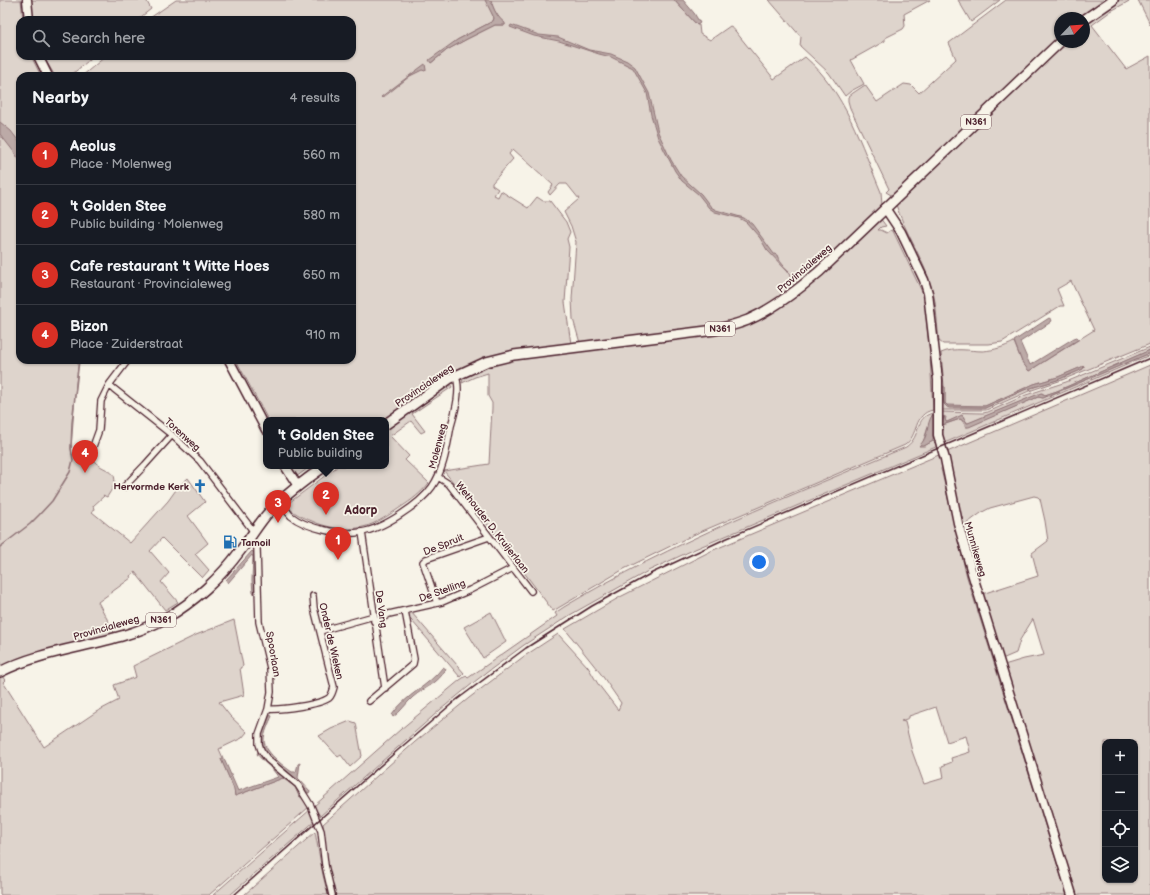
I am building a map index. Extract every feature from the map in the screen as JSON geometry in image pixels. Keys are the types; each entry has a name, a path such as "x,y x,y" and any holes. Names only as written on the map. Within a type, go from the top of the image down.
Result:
{"main road":[{"path":"1090,16 1113,0"},
{"name":"Provincialeweg","path":"389,422 456,375 486,362 514,355 716,330 747,320 766,311 784,300 803,285 1054,48"},
{"name":"Provincialeweg","path":"0,672 34,658 135,632 166,618 187,603 213,581 229,565 265,517 280,501 321,469"}],"street":[{"path":"27,0 29,16"},
{"path":"40,60 46,72"},
{"name":"Munnikeweg","path":"885,208 901,232 924,280 928,293 938,380 938,435 945,459 958,523 970,568 1072,895"},
{"path":"91,452 99,430 101,400 125,364"},
{"path":"231,364 263,424"},
{"name":"Molenweg","path":"280,501 292,516 312,526 330,531 347,533 362,532 378,527 421,500 432,488 438,477 455,409 458,386 456,375"},
{"name":"Torenweg","path":"109,386 172,434 203,464 252,535"},
{"path":"124,487 172,434"},
{"path":"287,469 298,486"},
{"name":"Wethouder D. Kruijerlaan","path":"438,477 449,484 531,591"},
{"name":"De Vang","path":"362,532 384,688"},
{"name":"Spoorlaan","path":"252,535 257,548 259,622 270,668 271,692 268,709 260,734 260,747 268,760 298,786 311,806 320,827 325,865 332,895"},
{"name":"De Spruit","path":"437,603 423,562 426,559 489,537"},
{"name":"De Stelling","path":"320,631 374,618 380,620 389,614 437,603 470,590 513,568"},
{"name":"Onder de Wieken","path":"268,709 276,710 309,705 328,699 332,694 334,687 314,608 313,596"},
{"path":"369,701 413,664 414,659 405,611"}],"shaded area":[{"path":"0,0 21,0 23,16 16,16 16,60 33,60 39,72 16,72 16,364 78,364 71,448 72,455 91,454 94,461 98,465 113,474 115,479 113,487 107,497 103,495 104,496 93,506 94,509 92,512 130,543 168,501 178,487 188,478 205,502 188,516 208,543 195,554 209,570 202,578 162,538 150,551 169,573 161,582 178,602 165,610 135,572 130,576 131,578 98,602 115,634 42,651 0,668"},
{"path":"31,0 146,0 151,9 142,16 33,16"},
{"path":"176,0 486,0 494,18 493,21 457,40 431,63 447,50 467,39 495,25 505,25 496,14 491,0 674,0 697,25 699,25 700,34 710,40 730,26 732,27 774,79 805,57 831,86 841,102 859,138 881,192 882,205 828,260 787,294 746,317 705,328 580,343 573,319 572,299 576,242 571,226 564,212 579,199 567,184 560,184 550,195 548,192 553,185 513,149 509,154 513,159 492,183 492,185 498,189 494,195 498,197 501,191 528,208 537,197 543,201 550,201 566,222 570,232 567,239 569,247 565,302 571,344 491,356 472,363 450,374 388,417 266,417 238,364 356,364 356,72 87,72 101,60 356,60 356,16 153,16"},
{"path":"485,0 491,0 496,13 505,25 495,25 467,39 447,50 431,63 429,60 457,40 493,21 494,18"},
{"path":"674,0 683,0 700,23 697,25"},
{"path":"769,0 930,0 904,14 905,26 903,29 885,38 885,41 851,60 864,84 845,96 829,73 800,46 801,37"},
{"path":"958,0 1000,0 971,22"},
{"path":"1006,0 1107,0 1090,13 1054,12 1054,44 893,195 891,195 886,192 889,189 850,108 848,97 865,85 877,102 904,84 911,85 919,93 956,59 949,43"},
{"path":"1120,0 1131,0 1111,11 1092,25 1126,69 1150,56 1150,344 1062,380 1029,391 986,410 940,410 940,386 944,386 941,353 951,350 987,351 1014,342 1022,362 1029,371 1094,330 1071,281 1057,289 1064,306 1060,306 1002,342 989,344 943,344 939,341 933,292 925,269 895,202 1059,48 1090,48 1090,20","holes":["1084,366 1083,369 1057,380 1024,390 985,408 947,407 944,404 943,387 945,387 945,403 947,405 985,406 1034,384 1058,377"]},
{"path":"1138,0 1150,0 1150,24"},
{"path":"511,25 539,35 558,37 589,50 611,54 627,61 635,67 649,93 658,132 671,160 681,176 701,194 711,207 716,210 744,218 752,224 790,273 792,280 788,272 767,250 760,238 746,222 739,218 715,212 709,208 698,194 682,181 675,171 658,138 651,115 647,93 633,68 611,57 559,41 534,36 510,27"},
{"path":"45,60 89,60 75,72 53,72"},
{"path":"425,64 425,71 422,70 410,76 385,96 382,98 381,97"},
{"path":"0,122 11,131 16,138 16,155 14,152 0,134"},
{"path":"880,218 886,226 881,227 878,230 887,233 891,230 893,231 924,296 930,356 933,410 922,416 909,441 905,445 693,535 624,569 553,611 496,535 444,471 489,464 492,403 488,396 488,373 462,383 464,375 479,368 505,361 756,320"},
{"path":"1049,318 1052,320 1051,322 1020,342 1030,365 1074,338 1077,337 1079,339 1029,371 1022,362 1014,341"},
{"path":"1150,347 1150,350 1057,391 1045,395 1042,393 969,423 967,423 963,416 947,422 945,421 946,417 944,417 943,425 960,419 967,427 1038,397 1043,398 1150,353 1150,355 942,444 940,412 988,412 1026,395 1066,382"},
{"path":"1150,350 1150,353 1043,398 1038,397 969,427 966,427 960,419 942,425 944,416 947,422 962,415 968,423 1041,393 1045,395 1057,391"},
{"path":"1150,365 1150,895 1076,895 1004,665 1044,655 1033,619 1020,640 1016,653 1002,659 982,594 1038,576 1032,553 1048,541 1040,499 1034,496 990,508 964,525 958,504 950,461 947,456 947,452"},
{"path":"1084,366 1083,369 1057,380 1024,390 985,408 949,408 946,407 943,399 943,387 945,387 945,403 948,406 985,406 1034,384 1058,377"},
{"path":"449,382 452,387 412,414 425,431 421,433 411,421 390,436 409,456 405,460 429,483 413,499 376,522 350,529 334,528 319,524 298,514 286,505 334,469 389,469 389,425"},
{"path":"933,413 923,442 924,446 933,441 938,446 695,549 648,571 570,615 524,645 478,679 440,710 320,816 314,806 401,729 460,680 466,676 468,678 557,616 555,613 564,607 605,583 689,541 775,502 906,447 914,438 923,418"},
{"path":"933,414 933,441 924,446 919,446 925,438 929,422"},
{"path":"941,454 944,462 941,469 967,577 1067,895 336,895 328,866 323,824 415,742 469,698 523,657 558,634 588,667 598,684 618,710 621,703 601,674 565,629 620,597 711,551","holes":["936,707 947,742 966,736 970,752 951,758 952,762 942,766 944,778 924,784 912,751 905,722 901,721 909,718 909,716"]},
{"path":"291,469 307,469 296,477"},
{"path":"252,551 255,554 255,593 253,593 252,555 228,583 226,580"},
{"path":"411,612 464,673 460,677 406,614"},
{"path":"491,612 506,642 483,658 464,627"},
{"path":"234,620 243,666 240,668 244,695 219,702 230,716 247,732 242,738 219,749 223,758 221,759 234,789 235,796 283,778 295,787 299,796 309,807 209,895 0,895 0,677 2,676 5,680 3,682 44,747 96,712 119,700 114,685 136,677 133,666 196,635"},
{"path":"443,667 446,669 439,679 413,697 399,713 393,717 392,715 404,701 431,680"},
{"path":"270,715 272,716 264,740 267,749 275,758 292,772 296,772 298,764 300,763 298,778 310,791 309,793 299,781 270,758 263,749 261,737"},
{"path":"350,721 356,723 362,756 350,767 341,755 338,757 319,736"},
{"path":"258,752 269,764 293,783 301,797 299,796 295,787 283,778 235,796 234,789 221,759 224,759 238,791 278,777 257,754"},
{"path":"311,809 316,820 230,895 213,895"},
{"path":"315,832 328,895 244,895"}],"waterway":[{"path":"0,547 30,524 39,515 52,501 70,472 73,460 71,448 72,423 79,364"}],"railway":[{"path":"234,895 455,701 526,648 592,606 652,573 725,539 1150,358"}],"place":[{"name":"Bizon","path":"85,473"},
{"name":"Hervormde Kerk","path":"200,486"},
{"name":"'t Golden Stee","path":"326,515"},
{"name":"Cafe restaurant 't Witte Hoes","path":"278,523"},
{"name":"Tamoil","path":"230,542"},
{"name":"Aeolus","path":"338,560"}],"district":[{"name":"Adorp","path":"361,510"}]}
